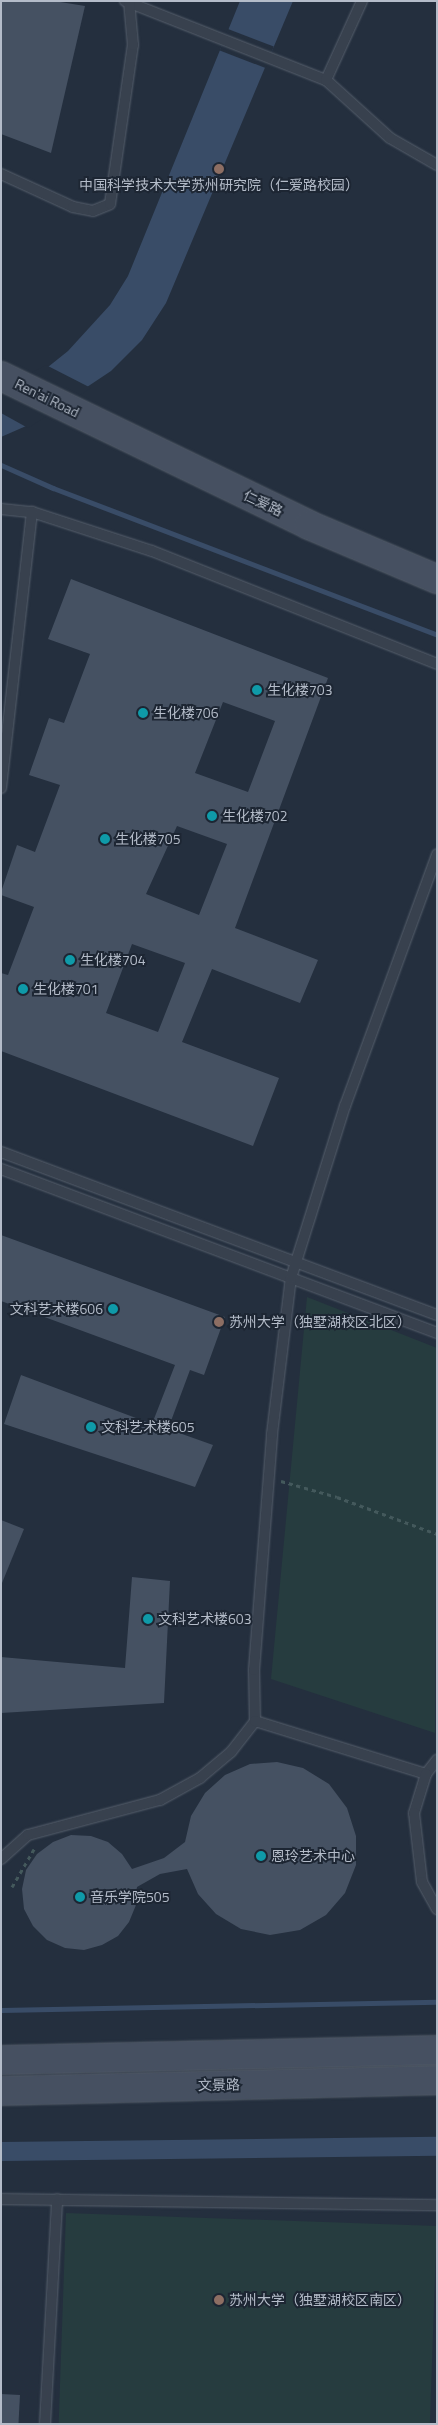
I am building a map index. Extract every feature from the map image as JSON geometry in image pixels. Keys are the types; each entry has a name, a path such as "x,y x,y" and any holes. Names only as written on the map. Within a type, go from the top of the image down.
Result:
{"main road":[{"name":"Ren'ai Road","path":"1,376 92,420"},
{"name":"仁爱路","path":"92,420 300,521 437,579"},
{"path":"1,2060 437,2050"},
{"name":"文景路","path":"1,2090 437,2080"}],"lane":[{"path":"326,80 362,1"},
{"path":"1,174 73,207 93,211 110,204 133,44 128,2 326,80 390,138 437,165"},
{"path":"1,508 32,512 152,551 437,664"},
{"path":"1,788 32,512"},
{"path":"1,1859 28,1835 65,1827 160,1800 200,1778 231,1752 255,1721 254,1670 269,1478 291,1278 345,1106 437,854"},
{"path":"1,1152 437,1315"},
{"path":"1,1169 437,1333"},
{"path":"255,1721 426,1774"},
{"path":"437,1760 426,1774 414,1813 422,1882 437,1909"},
{"path":"1,2199 437,2205"},
{"path":"45,2424 58,2199"}],"path":[{"path":"269,1478 337,1497 437,1534"},
{"path":"12,1887 34,1849 65,1827"}],"green space":[{"path":"307,1297 437,1348 435,1733 271,1679"},
{"name":"苏州大学（独墅湖校区南区）","path":"66,2213 437,2226 430,2424 59,2424"}],"water":[{"path":"240,1 293,1 166,303 142,340 111,371 33,423 1,437 1,391 43,371 68,351 110,305 128,276"}],"pier":[{"path":"228,29 274,47 266,68 220,50"},
{"path":"46,365 91,388 28,428 1,413 1,388"}],"building":[{"path":"1,1 54,1 85,6 51,153 1,134"},
{"path":"71,579 328,678 235,928 318,960 300,1003 212,969 182,1042 279,1078 253,1146 1,1051 1,973 8,975 34,907 1,895 1,892 17,845 35,852 60,785 29,775 49,718 64,723 90,654 48,639","holes":["223,702 275,721 248,792 195,773","177,826 227,844 199,915 146,894","132,944 185,963 158,1032 106,1013"]},
{"path":"1,1235 225,1317 204,1375 190,1370 168,1429 213,1445 195,1487 4,1424 21,1375 152,1424 175,1365 1,1301"},
{"path":"1,1520 24,1529 2,1583 1,1583"},
{"name":"文科艺术楼603","path":"132,1577 170,1581 164,1703 1,1713 1,1657 125,1668"},
{"name":"恩玲艺术中心","path":"277,1762 303,1768 329,1784 347,1808 356,1836 356,1865 345,1893 326,1915 300,1930 270,1935 241,1929 216,1914 198,1894 187,1869 160,1874 137,1887 136,1905 129,1922 118,1936 102,1945 84,1950 65,1948 47,1940 33,1926 24,1909 22,1889 26,1870 37,1854 53,1842 71,1835 91,1836 108,1842 122,1854 132,1869 164,1858 185,1842 191,1816 205,1793 225,1775 250,1764"},
{"path":"1,2394 20,2395 18,2424 1,2424"}],"waterway":[{"path":"1,465 53,488 437,635"},
{"path":"1,2010 437,2002"},
{"path":"1,2151 437,2146"}],"place":[{"name":"中国科学技术大学苏州研究院（仁爱路校园）","path":"219,169"},
{"name":"生化楼703","path":"257,690"},
{"name":"生化楼706","path":"143,713"},
{"name":"生化楼702","path":"212,816"},
{"name":"生化楼705","path":"105,839"},
{"name":"生化楼704","path":"70,960"},
{"name":"生化楼701","path":"23,989"},
{"name":"文科艺术楼606","path":"113,1309"},
{"name":"苏州大学（独墅湖校区北区）","path":"219,1322"},
{"name":"文科艺术楼605","path":"91,1427"},
{"name":"文科艺术楼603","path":"148,1619"},
{"name":"恩玲艺术中心","path":"261,1856"},
{"name":"音乐学院505","path":"80,1897"},
{"name":"苏州大学（独墅湖校区南区）","path":"219,2300"}]}
